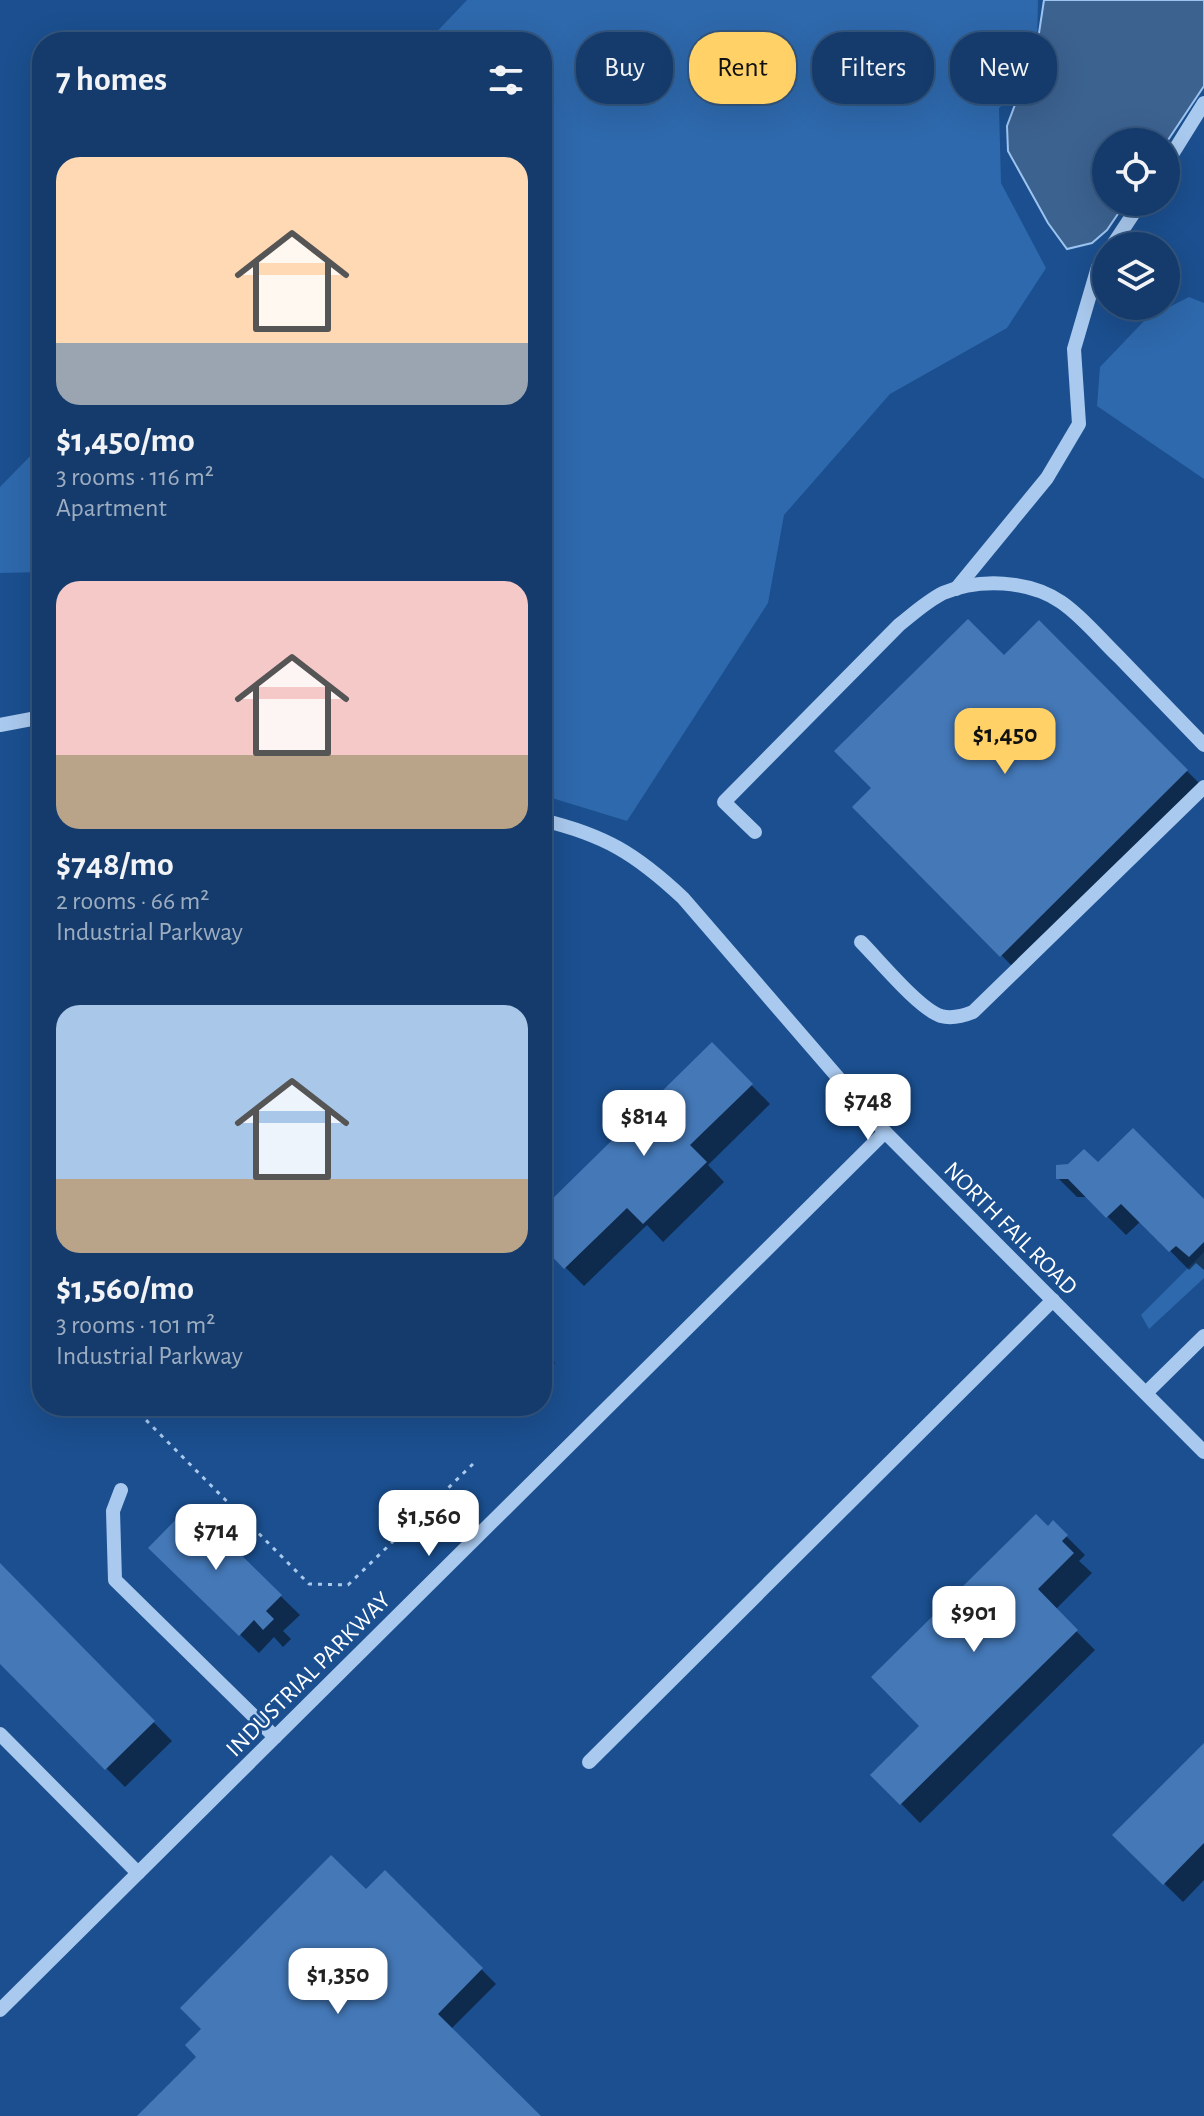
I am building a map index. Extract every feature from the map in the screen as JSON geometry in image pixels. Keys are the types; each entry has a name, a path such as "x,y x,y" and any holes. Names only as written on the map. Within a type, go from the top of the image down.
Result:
{"street":[{"path":"1180,142 1204,103"},
{"path":"956,589 1047,478 1079,424 1074,349 1092,288"},
{"path":"755,832 724,802 899,625 923,605 956,589 1009,584 1027,587 1059,601 1083,621 1204,745"},
{"path":"0,725 32,719"},
{"path":"861,942 933,1012 953,1017 973,1012 1204,787"},
{"name":"NORTH FAIL ROAD","path":"552,822 616,844 653,870 683,898 885,1132 1204,1452"},
{"name":"INDUSTRIAL PARKWAY","path":"0,2010 885,1132"},
{"path":"589,1762 1053,1300"},
{"path":"1146,1393 1204,1336"},
{"path":"121,1490 113,1511 115,1580 275,1737"},
{"path":"0,1734 138,1873"}],"path":[{"path":"142,1416 309,1584 348,1585 475,1462"}],"shaded area":[{"path":"467,0 1038,0 1037,32 950,32 950,104 1004,104 999,108 1001,183 1046,268 1007,328 890,394 784,515 768,603 627,821 552,798 552,32 437,32"},
{"path":"1044,0 1204,0 1204,86 1176,128 1092,128 1092,216 1116,216 1105,232 1092,232 1092,243 1067,249 1048,223 1008,151 1007,126 1015,104 1057,104 1057,32 1039,32"},
{"path":"1189,297 1204,303 1204,479 1097,406 1100,367 1145,320 1180,320 1180,302"},
{"path":"32,454 32,572 0,573 0,487"},
{"path":"1204,1252 1204,1278 1149,1329 1141,1315"}],"building":[{"path":"968,619 1004,655 1039,620 1188,770 1000,957 852,807 871,788 834,751"},
{"path":"712,1042 753,1084 690,1145 707,1162 643,1224 627,1208 564,1269 552,1256 552,1199"},
{"path":"1133,1128 1204,1199 1204,1242 1189,1257 1176,1246 1169,1252 1121,1204 1106,1218 1068,1179 1056,1179 1056,1165 1068,1164 1084,1149 1098,1162"},
{"path":"190,1505 282,1595 266,1611 274,1619 263,1630 254,1620 239,1636 148,1548"},
{"path":"1036,1514 1048,1526 1053,1520 1068,1535 1062,1541 1074,1553 1038,1589 1078,1630 900,1805 870,1775 919,1726 871,1677"},
{"path":"0,1563 155,1721 105,1770 0,1664"},
{"path":"1204,1743 1204,1843 1163,1885 1112,1835"},
{"path":"331,1855 366,1889 385,1870 483,1968 438,2014 541,2116 137,2116 196,2057 185,2045 201,2029 180,2008"}]}
